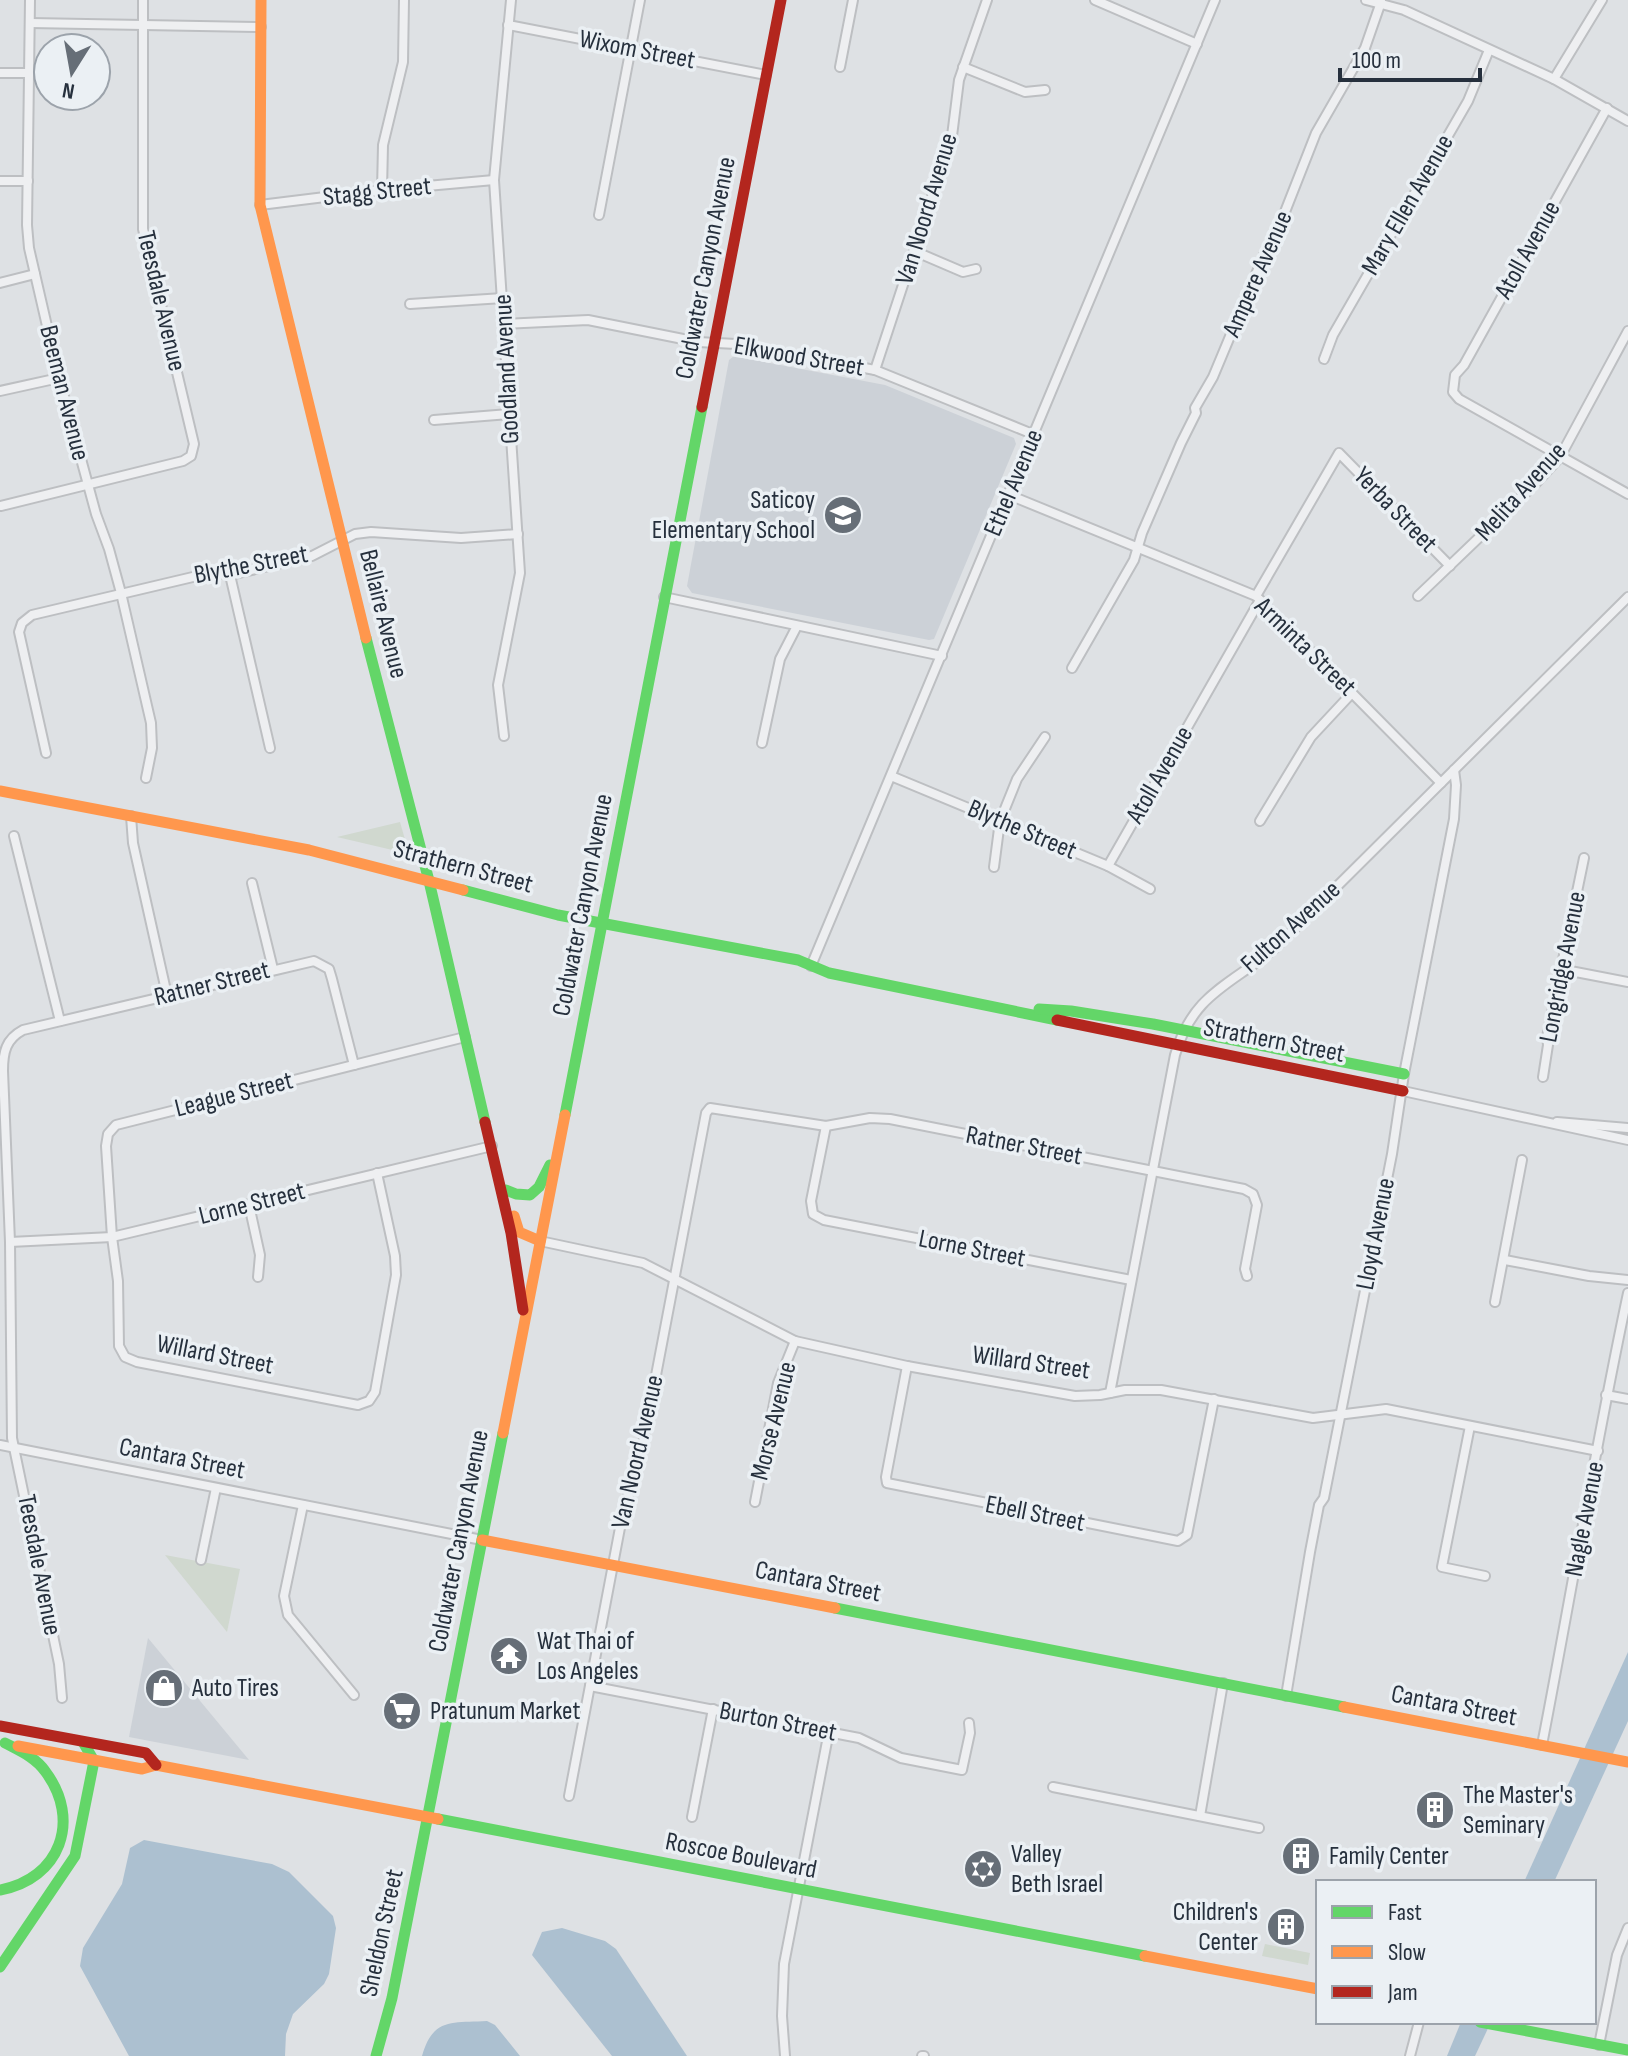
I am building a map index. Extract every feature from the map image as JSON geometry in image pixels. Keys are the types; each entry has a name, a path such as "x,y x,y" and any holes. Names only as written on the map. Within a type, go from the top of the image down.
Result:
{"main road":[{"name":"Bellaire Avenue","path":"261,0 260,205 341,541 429,881 492,1146 525,1319"},
{"name":"Coldwater Canyon Avenue","path":"429,1817 781,0"},
{"name":"Strathern Street","path":"0,791 309,850 601,924 798,960 829,973 1403,1091"},
{"name":"Strathern Street","path":"1007,1008 1071,1011 1404,1074"},
{"path":"492,1146 498,1156 519,1232 540,1241"},
{"path":"506,1190 524,1197 538,1190 558,1150"},
{"path":"511,1233 525,1241 540,1241"},
{"name":"Cantara Street","path":"482,1540 1624,1761"},
{"name":"Roscoe Boulevard","path":"0,1726 146,1753 156,1765"},
{"path":"0,1967 75,1856 94,1761 83,1742"},
{"path":"0,1890 35,1879 48,1867 56,1855 63,1824 57,1791 46,1773 33,1758 2,1743"},
{"name":"Roscoe Boulevard","path":"2,1743 142,1769 156,1765 1316,1989"},
{"name":"Sheldon Street","path":"376,2056 392,1998 429,1817"},
{"path":"1490,2024 1628,2050"}],"street":[{"name":"Beeman Avenue","path":"30,0 27,225 59,378 121,593 151,723 152,748 146,778"},
{"name":"Teesdale Avenue","path":"88,485 183,461 191,456 194,444 143,229 143,0"},
{"path":"382,190 383,145 403,62 404,0"},
{"name":"Goodland Avenue","path":"504,736 498,685 520,573 494,180 511,0"},
{"path":"599,215 640,0"},
{"path":"840,67 853,0"},
{"name":"Van Noord Avenue","path":"875,370 952,136 963,67 987,0"},
{"path":"1095,0 1197,44"},
{"name":"Ethel Avenue","path":"811,966 1215,0"},
{"path":"1366,0 1404,10 1554,79 1628,121"},
{"path":"1554,79 1602,0"},
{"name":"Ampere Avenue","path":"1138,547 1196,413 1195,408 1213,377 1264,255 1270,250 1311,145 1365,48 1381,2"},
{"path":"30,23 261,27"},
{"name":"Wixom Street","path":"508,25 766,75"},
{"name":"Mary Ellen Avenue","path":"1324,359 1333,335 1468,101 1489,50"},
{"path":"963,67 1025,92 1045,90"},
{"path":"0,73 28,73"},
{"name":"Atoll Avenue","path":"1560,457 1459,399 1453,392 1455,375 1464,365 1607,108"},
{"name":"Stagg Street","path":"260,205 494,180"},
{"path":"0,181 28,181"},
{"path":"914,251 963,272 976,269"},
{"path":"0,283 35,274"},
{"path":"410,304 503,298"},
{"name":"Elkwood Street","path":"505,324 588,320 698,342 875,370 1035,435"},
{"name":"Melita Avenue","path":"1418,596 1560,457 1628,331"},
{"path":"0,391 59,378"},
{"path":"434,420 509,414"},
{"name":"Atoll Avenue","path":"1108,866 1339,453"},
{"name":"Yerba Street","path":"1339,453 1450,566"},
{"path":"1560,457 1628,494"},
{"path":"1,506 88,485"},
{"name":"Arminta Street","path":"1009,495 1258,598 1441,783"},
{"name":"Blythe Street","path":"46,753 19,632 22,623 32,615 214,572 230,575 312,556 355,534 386,531 461,538 518,534"},
{"path":"1072,668 1134,560 1138,547"},
{"path":"230,575 270,748"},
{"path":"664,597 942,656"},
{"name":"Fulton Avenue","path":"1110,1393 1178,1045 1197,1009 1208,995 1275,948 1628,597"},
{"path":"762,743 780,659 797,626"},
{"path":"1260,821 1311,737 1352,693"},
{"path":"994,867 1000,821 1017,779 1045,737"},
{"name":"Lloyd Avenue","path":"1286,1696 1319,1505 1324,1498 1341,1414 1454,819 1454,770"},
{"name":"Blythe Street","path":"891,776 1108,866 1150,889"},
{"path":"131,816 133,843 167,995"},
{"path":"14,836 60,1021"},
{"name":"Longridge Avenue","path":"1543,1077 1547,1037 1584,858"},
{"path":"252,883 273,969"},
{"name":"Ratner Street","path":"5,1049 23,1030 314,961 329,969 354,1065"},
{"path":"1560,969 1628,982"},
{"name":"League Street","path":"112,1237 106,1146 108,1134 116,1125 465,1037"},
{"name":"Teesdale Avenue","path":"5,1049 3,1071 15,1448 59,1664 62,1698"},
{"name":"Strathern Street","path":"1403,1091 1628,1140"},
{"name":"Van Noord Avenue","path":"569,1796 623,1512 641,1454 706,1113 710,1108"},
{"name":"Ratner Street","path":"710,1108 826,1126 870,1118 890,1119 1244,1189 1253,1194 1257,1205 1245,1269 1247,1276"},
{"name":"Strathern Street","path":"1532,1119 1628,1128"},
{"name":"Lorne Street","path":"826,1126 811,1201 813,1214 824,1220 1131,1280"},
{"name":"Lorne Street","path":"10,1242 112,1237 492,1146"},
{"path":"1495,1302 1522,1160"},
{"name":"Willard Street","path":"112,1237 118,1281 119,1346 125,1357 137,1362 358,1405 369,1401 375,1392 396,1275 395,1256 377,1173"},
{"path":"249,1205 260,1255 258,1277"},
{"name":"Willard Street","path":"540,1241 628,1258 795,1341 907,1366 1075,1396 1161,1390 1313,1418 1386,1409 1598,1451"},
{"path":"1505,1260 1628,1280"},
{"name":"Nagle Avenue","path":"1542,1745 1606,1395 1628,1293"},
{"name":"Morse Avenue","path":"755,1502 778,1383 795,1341"},
{"name":"Ebell Street","path":"907,1366 887,1483 1163,1538 1184,1540 1214,1399"},
{"path":"1606,1395 1628,1399"},
{"path":"1470,1426 1442,1567 1485,1576"},
{"name":"Cantara Street","path":"0,1445 482,1540"},
{"path":"201,1560 216,1488"},
{"path":"303,1505 284,1596 285,1605 288,1615 354,1695"},
{"path":"1200,1816 1223,1683"},
{"name":"Burton Street","path":"590,1686 829,1731 859,1738 901,1758 962,1770 970,1733 969,1723"},
{"path":"692,1817 713,1709"},
{"path":"785,2056 782,1989 829,1731"},
{"path":"1053,1787 1259,1828"},
{"path":"1599,2045 1617,1955 1628,1928"},
{"path":"1410,2056 1418,2024"}],"shaded area":[{"name":"Saticoy Elementary School","path":"734,356 885,385 1014,438 1016,444 934,639 692,593 687,586 729,360"},
{"path":"400,822 406,843 401,852 337,837"},
{"path":"165,1555 240,1569 227,1632"},
{"name":"Auto Tires","path":"148,1638 249,1760 129,1737"},
{"path":"1265,1944 1310,1953 1308,1965 1262,1956"}],"water":[{"path":"1628,1652 1628,1721 1555,1880 1525,1880"},
{"path":"144,1840 272,1864 289,1872 333,1916 336,1928 329,1974 324,1984 293,2014 286,2034 285,2056 129,2056 80,1966 83,1948 122,1884 130,1848"},
{"path":"562,1928 605,1941 616,1949 687,2056 612,2056 532,1955 542,1932"},
{"path":"487,2021 495,2025 520,2056 422,2056 438,2028 454,2023"},
{"path":"1460,2024 1490,2024 1475,2056 1447,2056"}],"traffic: fast":[{"path":"565,1115 702,407"},
{"path":"366,638 429,881 485,1122"},
{"path":"463,890 558,915 798,960 829,973 1057,1020"},
{"path":"1039,1009 1153,1024 1404,1074"},
{"path":"506,1190 530,1195 539,1187 550,1165"},
{"path":"376,2056 392,1998 503,1433"},
{"path":"835,1608 1344,1707"},
{"path":"0,1967 75,1856 94,1761 83,1742"},
{"path":"0,1890 21,1884 38,1874 59,1845 63,1827 56,1790 45,1771 32,1758 5,1743"},
{"path":"438,1819 1145,1956"},
{"path":"1491,2024 1628,2050"}],"traffic: slow":[{"path":"261,0 260,205 366,638"},
{"path":"0,791 309,850 463,890"},
{"path":"503,1433 565,1115"},
{"path":"514,1216 519,1232 540,1241"},
{"path":"482,1540 835,1608"},
{"path":"1344,1707 1628,1762"},
{"path":"18,1746 142,1769 156,1765 438,1819"},
{"path":"1145,1956 1316,1989"}],"traffic: jam":[{"path":"702,407 781,0"},
{"path":"1057,1020 1403,1091"},
{"path":"485,1122 511,1233 523,1310"},
{"path":"0,1726 146,1753 156,1765"}],"place":[{"name":"Saticoy Elementary School","path":"843,515"},
{"name":"Wat Thai of Los Angeles","path":"509,1656"},
{"name":"Auto Tires","path":"164,1688"},
{"name":"Pratunum Market","path":"402,1711"},
{"name":"The Master's Seminary","path":"1435,1810"},
{"name":"Family Center","path":"1301,1856"},
{"name":"Valley Beth Israel","path":"983,1869"},
{"name":"Children's Center","path":"1286,1927"}]}
